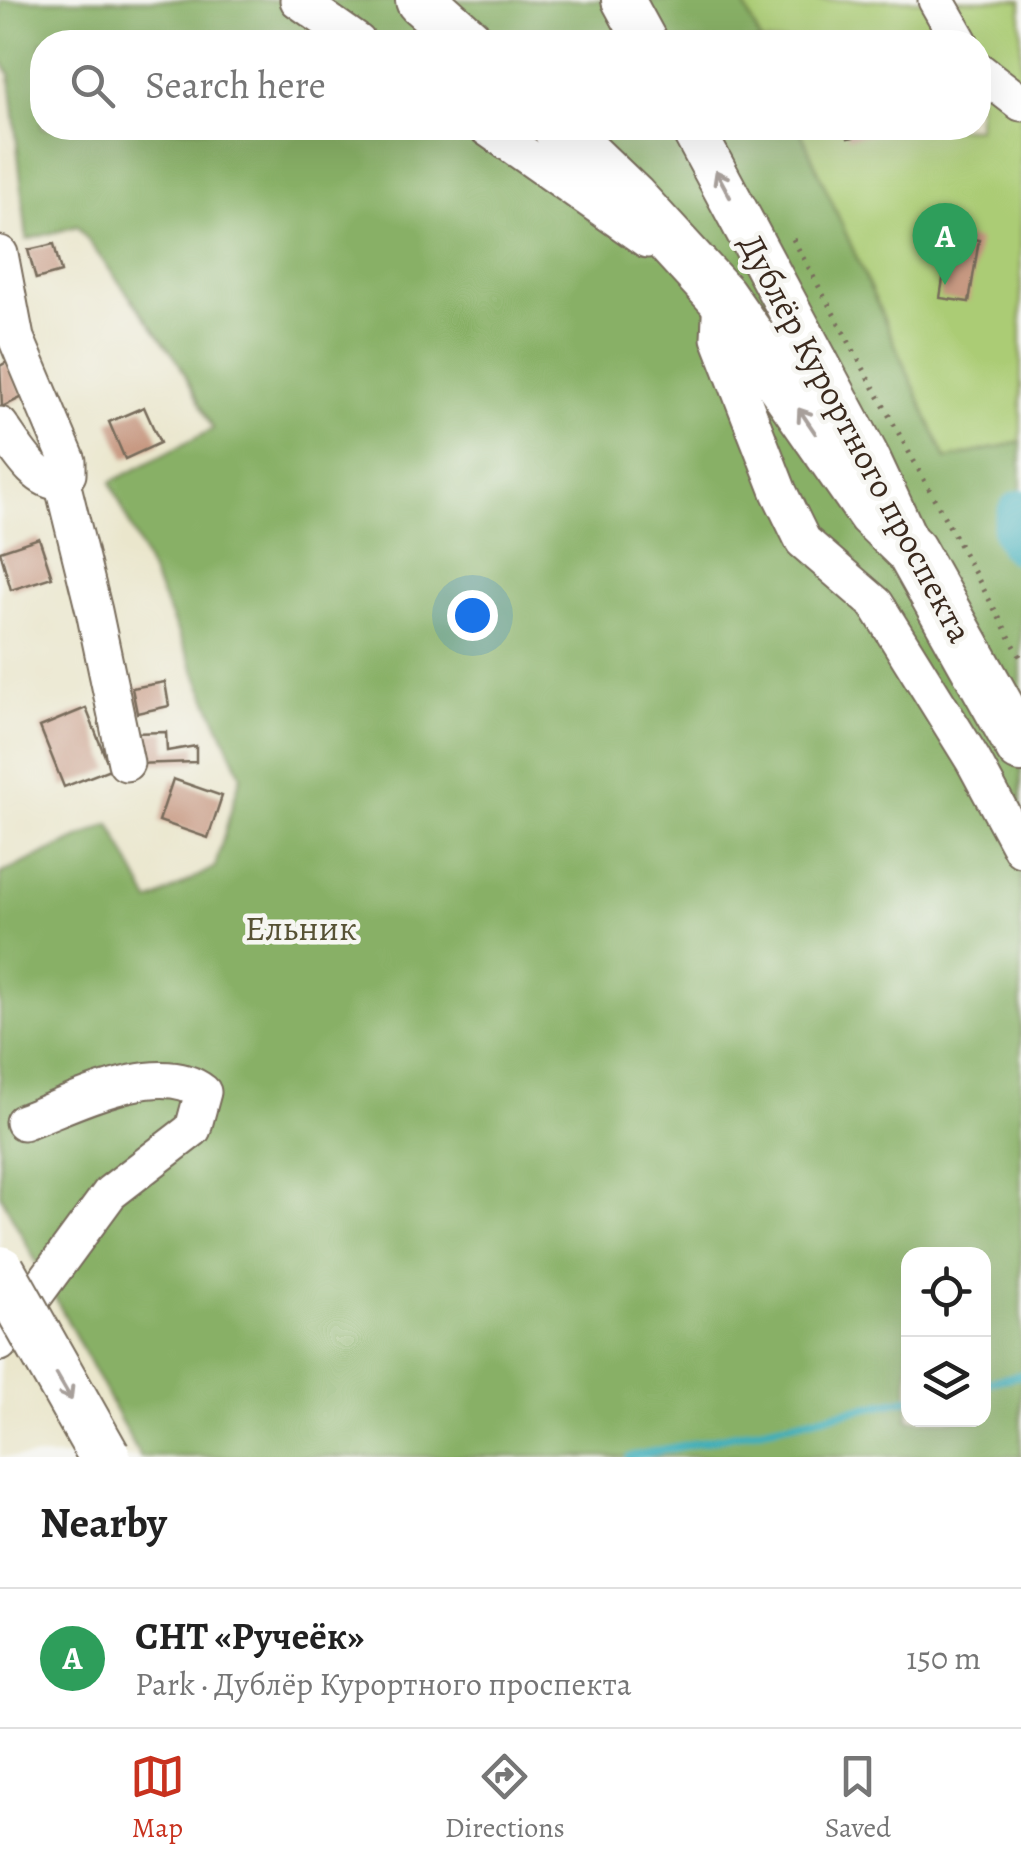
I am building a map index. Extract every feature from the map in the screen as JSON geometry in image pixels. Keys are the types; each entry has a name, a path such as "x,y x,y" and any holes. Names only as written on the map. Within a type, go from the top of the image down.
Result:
{"highway":[{"path":"420,0 454,30"},
{"path":"571,140 631,198 721,296 872,513 911,551"},
{"name":"Дублёр Курортного проспекта","path":"911,551 1021,748"},
{"path":"0,1271 105,1457"}],"main road":[{"path":"623,0 639,30"},
{"name":"Дублёр Курортного проспекта","path":"698,140 869,458 911,551"}],"lane":[{"path":"298,0 341,30"},
{"path":"936,0 953,30"},
{"path":"991,80 1021,103"},
{"path":"505,140 619,218 721,296 719,338 779,492 803,540 876,604 973,760 1021,849"},
{"path":"0,254 16,338 68,461 68,474 62,482"},
{"path":"0,425 42,476 62,482"},
{"path":"62,482 126,763"},
{"path":"0,1343 110,1193 193,1129 203,1092 191,1083 143,1079 23,1122"}],"path":[{"path":"788,229 1021,658"}],"green space":[{"name":"Ельник","path":"0,0 742,0 756,30 30,30 30,140 804,140 946,459 1021,442 1021,1457 140,1457 0,1194 0,874 110,824 150,902 215,867 241,775 111,482 213,429 178,361 77,226 27,240 10,74 0,58"},
{"path":"742,0 1021,0 1021,442 946,460 804,140 991,140 991,30 756,30"}],"building":[{"path":"950,235 979,240 969,302 940,298"},
{"path":"54,244 61,272 36,279 28,250"},
{"path":"7,362 25,396 2,407 0,366"},
{"path":"144,407 160,443 125,459 109,422"},
{"path":"39,538 52,577 11,590 0,551"},
{"path":"165,682 169,706 137,713 132,688"},
{"path":"86,708 110,769 64,787 40,727"},
{"path":"166,732 167,751 196,746 196,762 133,764 132,733"},
{"path":"173,779 222,796 208,838 159,821"}],"waterway":[{"path":"1021,514 1016,530 1021,541"},
{"path":"991,1381 1021,1375"},
{"path":"629,1457 901,1400"}],"place":[{"name":"СНТ «Ручеёк»","path":"945,285"}]}
